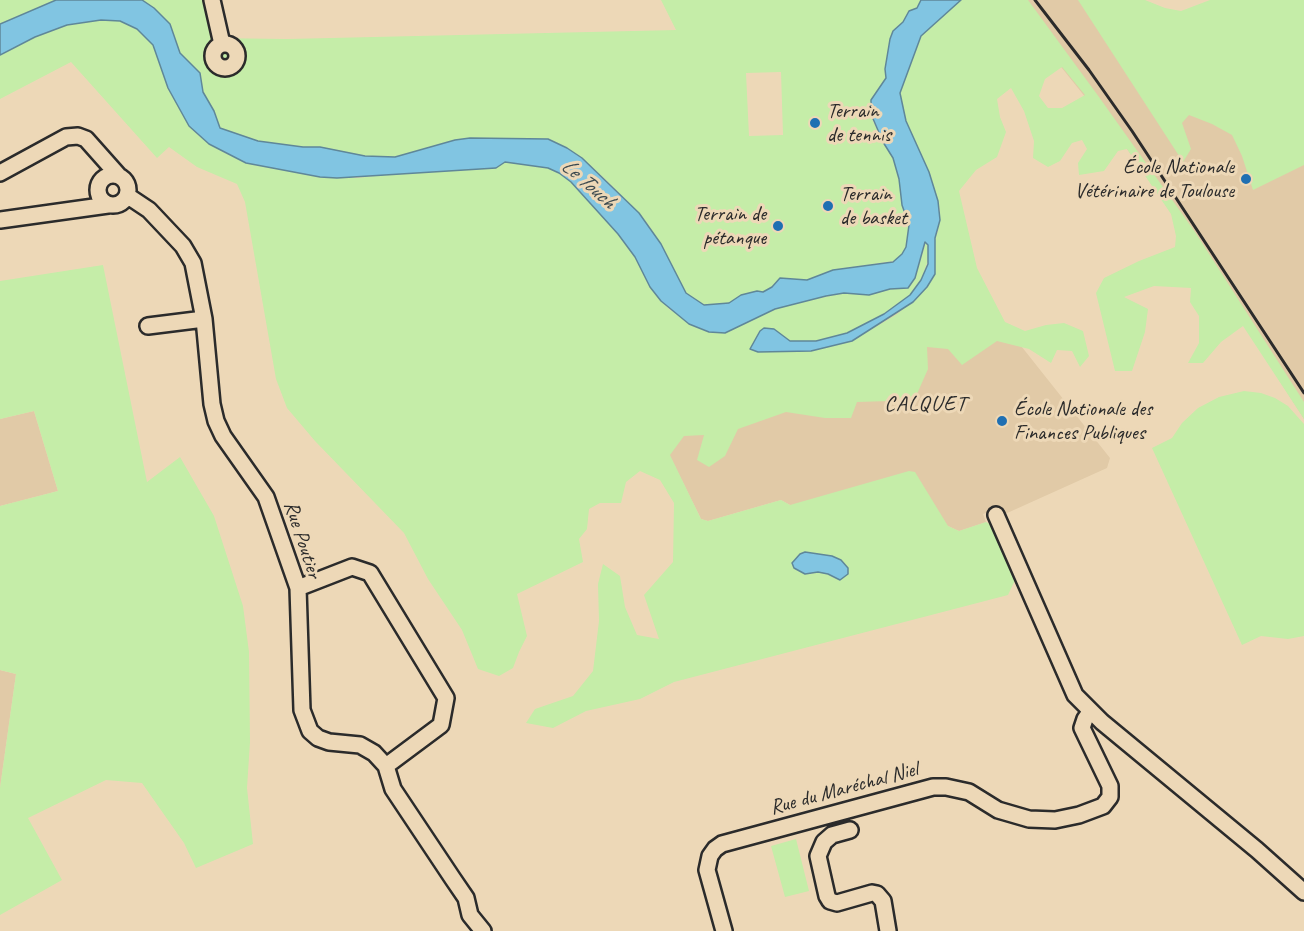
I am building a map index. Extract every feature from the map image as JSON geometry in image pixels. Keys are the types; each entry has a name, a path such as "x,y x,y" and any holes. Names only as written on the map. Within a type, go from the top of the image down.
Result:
{"street":[{"path":"212,0 222,44"},
{"name":"Rue Poutier","path":"0,173 66,137 78,136 86,139 125,180 129,187 128,196 149,210 183,246 193,262 204,319 212,404 216,421 223,436 266,497 298,588 302,710 310,731 318,738 329,742 360,745 374,753 386,766 393,789 453,879 465,898 470,915 483,931"},
{"path":"108,204 101,200 98,193 99,185 103,178 118,175"},
{"path":"0,220 108,204 116,205 128,196"},
{"path":"148,326 204,319"},
{"path":"996,515 1075,695 1090,712 1257,850 1304,892"},
{"path":"298,588 352,567 370,573 446,699 441,725 386,766"},
{"name":"Rue du Maréchal Niel","path":"724,931 707,870 710,856 722,844 933,787 969,792 998,810 1029,819 1055,820 1079,815 1102,806 1110,797 1110,786 1082,728 1090,712"},
{"path":"850,830 832,835 824,842 818,856 827,896 830,901 837,903 872,893 877,894 883,901 888,931"}],"shaded area":[{"name":"École Nationale Vétérinaire de Toulouse","path":"1019,0 1104,0 1128,29 1304,0 1304,419 1192,244 1127,149 1049,52"},
{"path":"964,274 1110,458 1107,468 1005,514 1002,515 994,510 983,514 986,522 959,531 946,525 940,516 790,505 781,500 708,521 701,519 664,444"},
{"path":"34,411 58,491 0,506 0,419"},
{"path":"0,670 16,674 0,788"}],"green space":[{"path":"0,0 56,0 0,24"},
{"path":"142,0 203,0 212,38 287,39 676,30 661,0 921,0 917,8 912,10 896,28 890,39 885,69 886,78 884,84 877,90 872,119 893,158 899,179 902,205 909,225 906,247 902,255 894,261 833,270 807,280 798,279 763,292 757,291 741,295 729,303 704,305 686,293 650,227 605,179 582,158 533,138 455,140 395,157 365,156 320,147 258,141 220,128 214,111 203,92 200,73 180,53 170,24","holes":["781,72 783,135 749,136 746,73"]},
{"path":"961,0 1028,0 1195,232 1304,402 1304,419 1243,326 1221,342 1203,363 1188,363 1199,343 1199,316 1190,302 1191,288 1154,286 1124,297 1148,309 1145,332 1132,371 1115,371 1096,293 1104,278 1175,247 1176,236 1171,214 1127,149 1118,151 1104,171 1079,175 1078,163 1087,149 1082,140 1072,143 1060,161 1048,167 1033,158 1034,141 1024,111 1011,88 997,99 1000,117 1006,132 997,157 976,170 959,191 977,268 1005,322 1025,331 1064,323 1083,331 1089,356 1080,367 1072,351 1057,350 1051,363 1029,349 997,341 962,365 948,349 927,347 928,369 913,403 857,402 851,418 825,418 786,412 738,429 725,456 709,467 697,460 704,435 684,436 670,455 701,519 708,521 781,500 790,505 909,471 915,472 948,526 959,531 986,522 995,527 1017,576 1008,595 674,682 640,699 586,711 553,728 526,723 535,709 573,696 593,671 599,621 598,584 603,564 620,576 625,607 637,635 659,639 644,595 673,562 674,503 660,480 640,471 626,482 621,503 600,503 589,509 587,529 579,539 583,562 517,594 527,636 513,668 499,676 478,669 462,630 428,579 404,533 315,441 287,408 276,379 245,202 237,184 197,167 169,147 157,158 71,62 0,99 0,55 35,37 67,25 101,20 120,21 137,29 153,45 168,88 189,126 198,135 225,153 254,165 357,178 401,173 496,168 505,162 548,168 571,182 618,234 635,257 650,287 670,310 725,333 775,309 801,302 844,293 869,295 890,289 908,288 915,278 926,242 929,258 921,280 910,295 884,314 847,333 821,341 790,341 778,332 787,351 811,351 852,341 897,314 920,295 935,274 935,238 940,211 929,172 906,121 900,93 921,36","holes":["1062,67 1085,95 1062,108 1048,108 1039,96 1045,79","832,556 841,560 848,568 834,578 818,572 810,574"]},
{"path":"1078,0 1145,0 1165,8 1181,11 1210,0 1304,0 1304,165 1253,190 1242,156 1232,135 1189,115 1182,123 1191,149 1183,162"},
{"path":"103,265 147,482 180,457 214,516 243,606 249,652 250,742 247,788 253,844 196,868 184,843 142,783 106,780 28,818 62,880 0,915 0,788 16,674 0,670 0,506 58,491 34,411 0,419 0,281"},
{"path":"1244,391 1275,398 1288,406 1304,424 1304,636 1288,639 1261,636 1242,645 1152,448 1172,438 1182,423 1198,408 1219,397"},
{"path":"796,839 809,891 785,897 771,846"}],"water":[{"name":"Le Touch","path":"56,0 142,0 154,8 170,24 180,53 200,73 203,92 214,111 220,128 258,141 320,147 365,156 395,157 470,138 548,139 582,158 639,213 661,244 686,293 704,305 729,303 741,295 757,291 763,292 772,287 780,278 807,280 833,270 893,262 902,254 906,247 909,225 902,205 899,179 893,158 871,114 871,100 886,78 885,69 893,31 903,22 909,11 917,8 921,0 961,0 921,36 900,93 906,121 929,172 938,201 940,220 935,238 935,274 913,302 852,341 811,351 758,352 750,349 764,328 774,329 790,341 816,341 847,333 884,314 910,295 921,280 928,264 928,245 925,242 915,278 908,288 890,289 869,295 844,293 826,296 775,309 725,333 709,332 689,324 661,301 650,287 635,257 618,234 571,182 548,168 505,162 496,168 337,178 246,163 209,144 189,126 168,88 153,45 137,29 120,21 101,20 67,25 35,37 0,55 0,24"},
{"path":"805,552 832,556 841,560 848,568 848,574 840,580 818,572 805,574 794,568 792,563"}],"railway":[{"path":"1035,0 1132,131 1304,393"}],"place":[{"name":"Terrain de tennis","path":"815,123"},
{"name":"École Nationale Vétérinaire de Toulouse","path":"1246,179"},
{"name":"Terrain de basket","path":"828,206"},
{"name":"Terrain de pétanque","path":"778,226"},
{"name":"École Nationale des Finances Publiques","path":"1002,421"}],"district":[{"name":"CALQUET","path":"926,404"}]}
